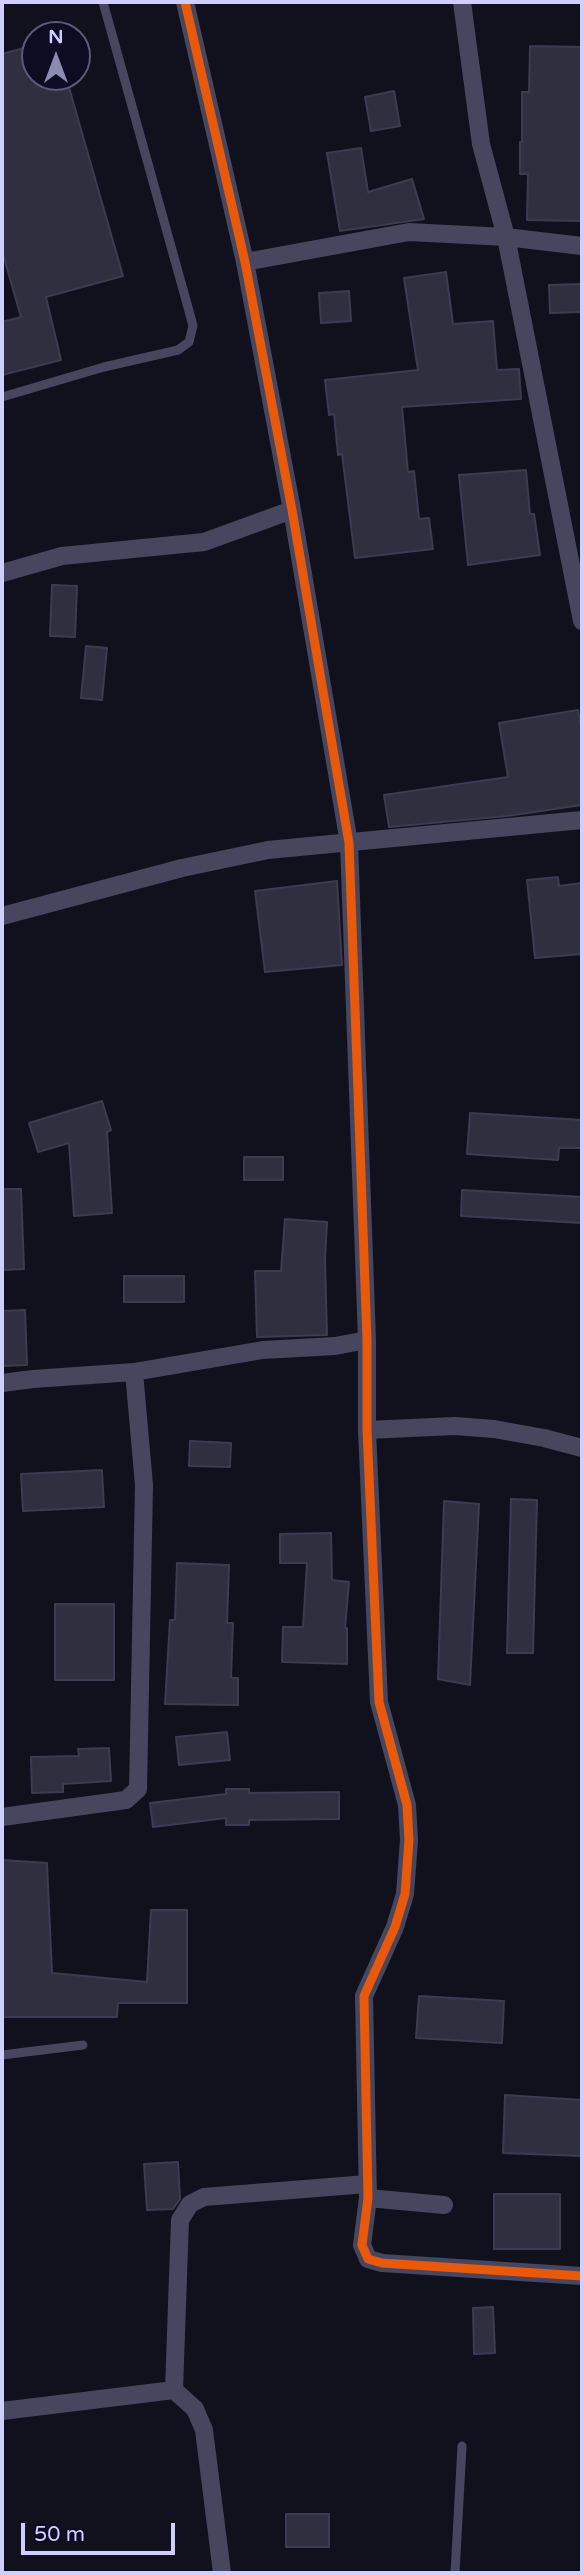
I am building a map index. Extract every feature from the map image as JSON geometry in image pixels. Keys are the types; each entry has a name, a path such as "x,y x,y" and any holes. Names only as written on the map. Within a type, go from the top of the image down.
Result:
{"street":[{"path":"185,2 245,262 292,510 349,843 367,1340 367,1430 379,1702 407,1804 409,1840 405,1894 395,1927 364,1996 367,2191 362,2245 365,2256 373,2261 582,2276"},
{"path":"462,2 481,144 506,237 582,621"},
{"path":"245,262 409,232 506,237 582,246"},
{"path":"2,573 62,556 204,542 292,510"},
{"path":"2,916 182,868 268,850 582,820"},
{"path":"2,1383 134,1372 262,1350 335,1346 367,1340"},
{"path":"2,1817 126,1800 138,1790 144,1485 134,1372"},
{"path":"367,1430 455,1426 494,1429 582,1448"},
{"path":"174,2390 180,2220 190,2204 204,2197 367,2191 444,2205"},
{"path":"2,2411 174,2390 195,2409 204,2430 222,2573"}],"lane":[{"path":"2,397 104,367 178,349 189,342 193,326 103,2"},
{"path":"2,2055 83,2045"},
{"path":"455,2573 462,2446"}],"building":[{"path":"530,46 582,47 582,221 527,220 528,174 520,174 520,142 522,92 529,92"},
{"path":"21,49 21,91 70,91 123,276 46,297 61,360 2,375 2,322 21,317 2,251 2,54"},
{"path":"394,91 400,126 371,131 365,97"},
{"path":"361,148 368,192 412,179 424,219 340,231 327,153"},
{"path":"446,272 453,324 493,321 497,370 519,369 521,399 402,407 408,472 414,471 419,519 429,518 433,549 355,558 342,454 338,455 334,414 329,415 325,380 418,370 404,278"},
{"path":"582,284 582,312 550,313 549,285"},
{"path":"349,291 351,321 321,323 319,293"},
{"path":"526,470 530,514 534,514 540,555 468,565 459,475"},
{"path":"52,585 77,586 75,637 50,636"},
{"path":"86,646 107,648 102,700 81,698"},
{"path":"578,710 582,732 582,805 507,816 389,827 384,795 508,777 499,723"},
{"path":"558,877 559,886 582,883 582,954 535,958 527,880"},
{"path":"337,881 342,965 265,972 255,891"},
{"path":"102,1101 111,1130 107,1132 112,1213 74,1216 69,1143 38,1152 29,1123"},
{"path":"470,1113 582,1120 582,1148 559,1148 558,1160 467,1154"},
{"path":"244,1157 283,1157 283,1180 244,1180"},
{"path":"2,1189 21,1189 24,1269 2,1270"},
{"path":"462,1190 582,1197 582,1223 461,1216"},
{"path":"285,1219 327,1222 327,1335 257,1337 255,1271 281,1271"},
{"path":"124,1276 184,1276 184,1302 124,1302"},
{"path":"25,1310 27,1365 2,1366 2,1311"},
{"path":"190,1441 231,1443 230,1467 189,1466"},
{"path":"102,1470 104,1507 23,1511 21,1474"},
{"path":"511,1499 537,1500 533,1653 507,1653"},
{"path":"444,1501 479,1504 470,1685 438,1679"},
{"path":"331,1533 332,1580 349,1582 345,1628 347,1664 282,1662 283,1627 303,1627 307,1563 280,1563 280,1534"},
{"path":"177,1563 229,1565 227,1623 233,1623 231,1678 238,1678 238,1705 165,1704 170,1620 175,1620"},
{"path":"55,1604 114,1604 114,1680 55,1680"},
{"path":"227,1732 230,1760 179,1765 176,1737"},
{"path":"109,1748 111,1781 63,1784 63,1792 32,1793 31,1757 79,1756 78,1749"},
{"path":"226,1789 249,1789 249,1793 339,1792 339,1819 249,1820 249,1825 226,1825 226,1818 153,1827 150,1803 226,1794"},
{"path":"2,1860 47,1863 52,1973 147,1982 151,1910 187,1910 187,2003 118,2003 117,2017 2,2017"},
{"path":"419,1996 504,2001 502,2043 416,2038"},
{"path":"505,2095 582,2100 582,2156 503,2153"},
{"path":"178,2162 180,2199 173,2209 147,2210 144,2164"},
{"path":"494,2194 560,2194 560,2249 494,2249"},
{"path":"493,2307 495,2353 474,2354 473,2308"},
{"path":"286,2514 329,2514 329,2547 286,2547"}],"cycle path":[{"path":"185,2 245,262 292,510 349,843 367,1340 367,1430 379,1702 407,1805 409,1840 405,1894 395,1927 364,1996 368,2198 362,2245 368,2259 382,2263 582,2276"}]}
